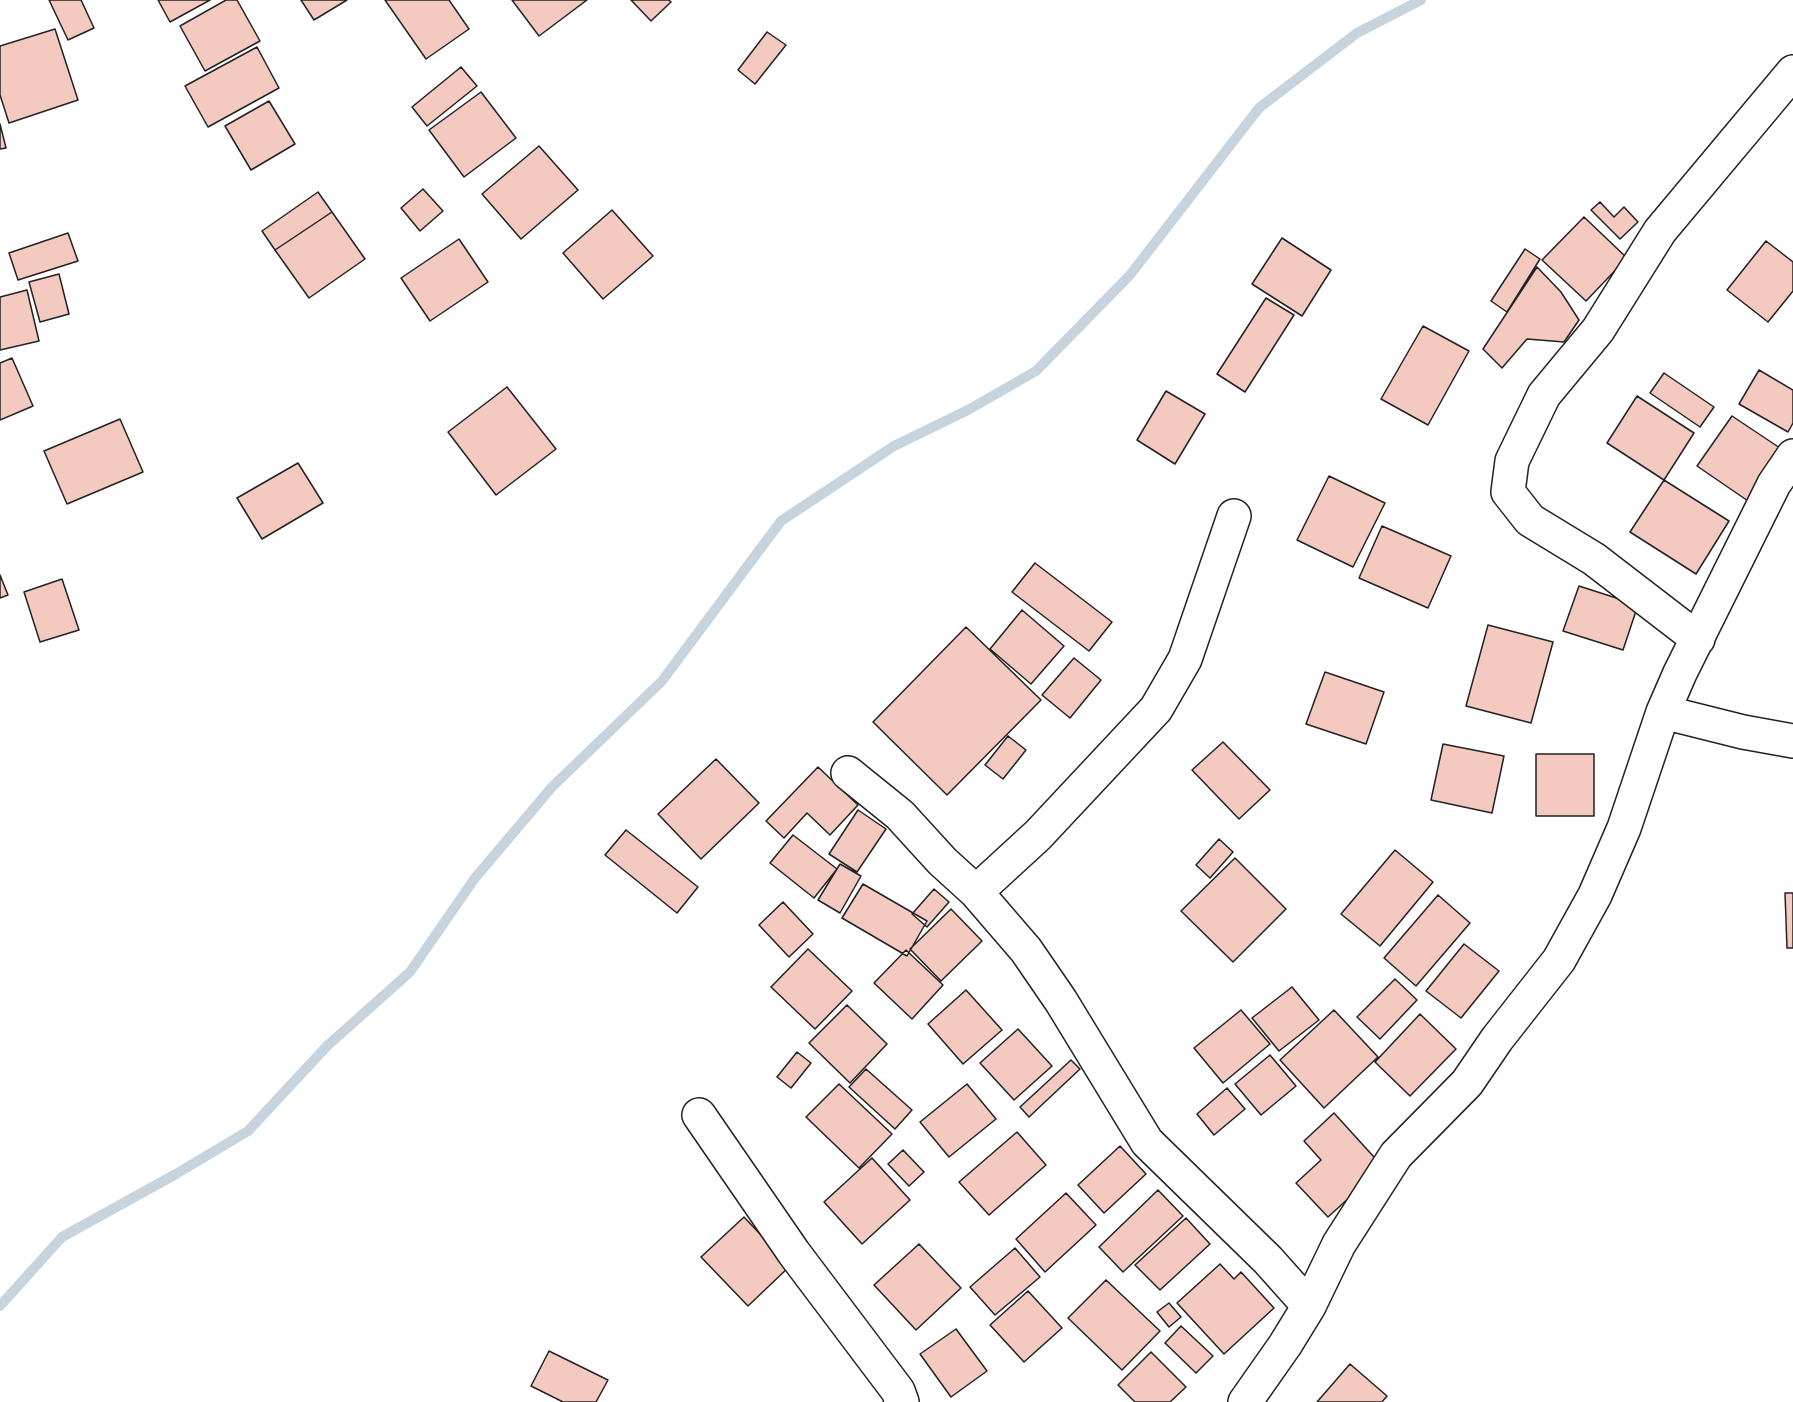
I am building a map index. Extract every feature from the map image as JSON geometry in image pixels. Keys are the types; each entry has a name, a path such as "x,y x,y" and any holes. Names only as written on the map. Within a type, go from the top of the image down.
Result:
{"street":[{"path":"1698,639 1594,559 1530,520 1508,492 1512,461 1544,395 1598,330 1660,231 1793,72"},
{"path":"1245,1402 1309,1306 1339,1244 1396,1155 1467,1083 1497,1039 1559,960 1595,895 1624,828 1663,712 1680,673 1774,484 1793,456"},
{"path":"976,892 1038,835 1156,709 1185,659 1234,516"},
{"path":"1663,712 1743,732 1793,741"},
{"path":"848,773 900,815 942,861 976,892 1026,950 1072,1018 1147,1142 1269,1260 1309,1306"},
{"path":"699,1116 794,1253 898,1391 902,1402"}],"building":[{"path":"49,0 81,0 94,28 68,40"},
{"path":"158,0 210,0 170,22"},
{"path":"226,0 237,0 260,41 205,71 180,26"},
{"path":"301,0 347,0 314,20"},
{"path":"385,0 449,0 469,29 426,59"},
{"path":"512,0 587,0 539,36"},
{"path":"631,0 669,0 671,2 651,21"},
{"path":"55,29 78,100 9,123 0,95 0,46"},
{"path":"767,32 786,45 755,84 738,70"},
{"path":"257,47 279,88 208,127 185,86"},
{"path":"461,67 477,86 427,126 412,107"},
{"path":"481,92 516,138 464,177 429,130"},
{"path":"269,101 295,144 251,170 225,126"},
{"path":"0,124 6,148 0,149"},
{"path":"539,146 578,190 521,239 482,194"},
{"path":"423,189 443,211 420,231 401,208"},
{"path":"318,192 332,212 275,250 262,231"},
{"path":"1600,202 1614,217 1624,207 1638,222 1620,239 1591,210"},
{"path":"612,210 653,256 603,299 563,253"},
{"path":"332,212 365,259 309,298 275,250"},
{"path":"1584,217 1627,258 1586,301 1542,260"},
{"path":"68,233 78,261 18,280 9,253"},
{"path":"1282,238 1331,270 1302,316 1252,284"},
{"path":"459,239 488,282 430,321 401,278"},
{"path":"1766,241 1793,262 1793,291 1768,322 1727,290"},
{"path":"1525,249 1540,259 1507,312 1491,301"},
{"path":"1537,267 1561,292 1579,320 1564,342 1527,339 1502,368 1483,349"},
{"path":"59,274 69,314 40,322 29,282"},
{"path":"27,290 39,341 0,350 0,297"},
{"path":"1266,298 1294,315 1245,392 1217,374"},
{"path":"1423,326 1469,351 1428,425 1381,399"},
{"path":"12,358 33,406 0,420 0,363"},
{"path":"1759,370 1793,390 1793,423 1788,432 1739,404"},
{"path":"1664,373 1714,407 1700,427 1650,393"},
{"path":"507,387 556,449 496,495 448,432"},
{"path":"1166,391 1205,414 1175,464 1137,440"},
{"path":"1637,396 1694,433 1664,480 1607,443"},
{"path":"1732,416 1786,452 1751,503 1697,466"},
{"path":"120,419 143,472 67,504 44,451"},
{"path":"298,463 323,503 262,539 237,498"},
{"path":"1329,476 1385,503 1353,567 1297,540"},
{"path":"1664,480 1729,521 1696,574 1630,532"},
{"path":"1382,526 1451,556 1428,608 1359,578"},
{"path":"1035,563 1112,622 1089,651 1012,592"},
{"path":"0,575 8,595 0,598"},
{"path":"62,579 79,630 40,642 24,592"},
{"path":"1579,586 1638,605 1623,650 1563,631"},
{"path":"1022,610 1064,646 1031,684 990,649"},
{"path":"1488,625 1553,642 1531,723 1466,706"},
{"path":"966,627 1041,700 947,795 873,722"},
{"path":"1074,658 1101,680 1070,718 1042,695"},
{"path":"1325,672 1384,692 1366,744 1306,724"},
{"path":"1008,736 1026,750 1003,779 985,765"},
{"path":"1223,742 1270,790 1239,819 1192,770"},
{"path":"1443,744 1504,756 1492,813 1431,800"},
{"path":"1536,754 1594,754 1594,816 1536,816"},
{"path":"716,759 759,803 701,859 658,814"},
{"path":"818,767 858,805 830,835 807,813 784,838 766,821"},
{"path":"858,810 886,829 857,872 829,854"},
{"path":"626,830 698,887 677,913 605,855"},
{"path":"793,835 837,869 814,898 770,863"},
{"path":"1219,839 1233,852 1210,878 1196,865"},
{"path":"1395,850 1433,882 1380,946 1341,914"},
{"path":"1235,858 1286,909 1233,962 1181,911"},
{"path":"840,864 861,876 840,913 818,900"},
{"path":"863,884 927,921 907,956 842,918"},
{"path":"934,889 949,902 927,927 912,914"},
{"path":"1785,893 1793,893 1793,948 1787,948"},
{"path":"1438,895 1470,923 1416,986 1384,958"},
{"path":"783,902 813,934 789,957 759,925"},
{"path":"951,909 982,941 941,981 910,949"},
{"path":"1464,944 1499,971 1461,1018 1426,991"},
{"path":"808,949 852,991 815,1029 771,987"},
{"path":"906,950 943,985 912,1019 874,983"},
{"path":"1395,979 1417,1000 1380,1039 1357,1017"},
{"path":"1292,987 1319,1020 1279,1051 1252,1018"},
{"path":"966,990 1002,1030 963,1064 928,1024"},
{"path":"847,1005 887,1044 850,1083 809,1043"},
{"path":"1241,1010 1270,1044 1223,1083 1194,1048"},
{"path":"1334,1010 1378,1057 1324,1108 1280,1060"},
{"path":"1420,1014 1456,1049 1410,1096 1375,1062"},
{"path":"1018,1029 1052,1066 1014,1100 980,1063"},
{"path":"797,1052 811,1063 791,1088 777,1077"},
{"path":"1270,1055 1296,1086 1261,1115 1235,1084"},
{"path":"1071,1060 1080,1069 1029,1117 1020,1107"},
{"path":"866,1069 912,1110 895,1129 849,1087"},
{"path":"839,1084 892,1134 859,1168 806,1117"},
{"path":"967,1084 996,1119 949,1157 920,1122"},
{"path":"1227,1088 1245,1109 1214,1135 1197,1114"},
{"path":"1334,1113 1383,1167 1328,1217 1296,1183 1321,1160 1304,1141"},
{"path":"1017,1132 1046,1165 989,1215 959,1182"},
{"path":"1120,1146 1146,1174 1104,1213 1078,1185"},
{"path":"903,1150 924,1172 909,1186 888,1164"},
{"path":"872,1158 910,1200 862,1244 824,1202"},
{"path":"1158,1190 1183,1216 1123,1272 1099,1247"},
{"path":"1066,1193 1096,1225 1045,1272 1016,1239"},
{"path":"744,1217 790,1266 748,1306 701,1257"},
{"path":"1186,1218 1210,1244 1160,1290 1135,1265"},
{"path":"919,1244 961,1288 916,1330 874,1285"},
{"path":"1015,1248 1040,1277 995,1315 970,1287"},
{"path":"1220,1264 1234,1279 1241,1272 1274,1308 1224,1354 1177,1303"},
{"path":"1106,1280 1160,1331 1122,1370 1068,1318"},
{"path":"1028,1291 1062,1328 1024,1362 990,1325"},
{"path":"1169,1303 1181,1317 1169,1327 1157,1312"},
{"path":"1181,1326 1213,1356 1196,1373 1165,1343"},
{"path":"956,1329 987,1371 951,1397 920,1354"},
{"path":"549,1351 608,1380 596,1402 563,1402 531,1386"},
{"path":"1151,1352 1186,1387 1170,1402 1135,1402 1118,1385"},
{"path":"1350,1364 1387,1396 1382,1402 1317,1402"}],"waterway":[{"path":"0,1306 62,1237 248,1131 327,1046 410,972 475,878 552,787 662,681 781,521 894,446 968,410 1036,371 1130,275 1259,108 1357,33 1421,0"}]}
